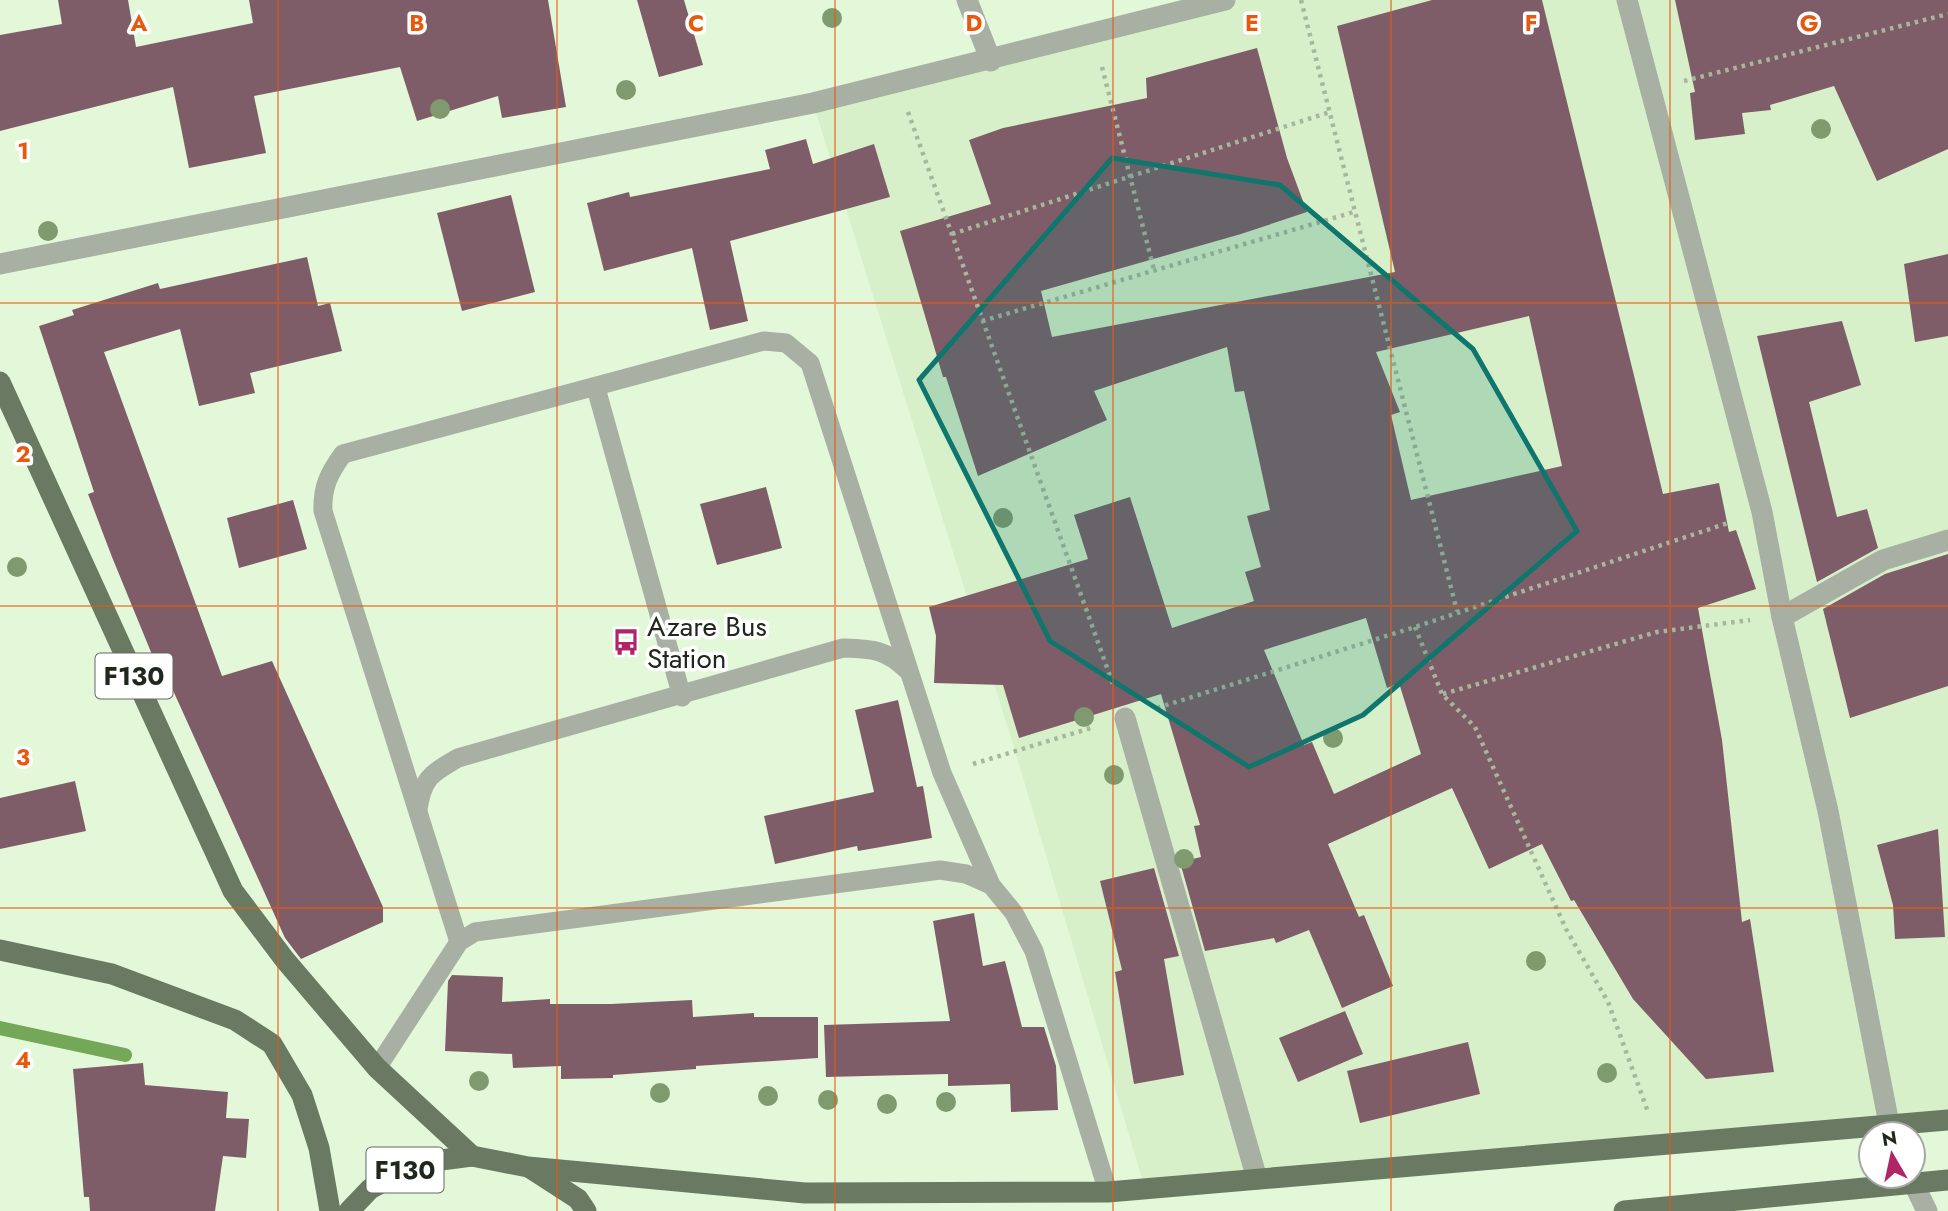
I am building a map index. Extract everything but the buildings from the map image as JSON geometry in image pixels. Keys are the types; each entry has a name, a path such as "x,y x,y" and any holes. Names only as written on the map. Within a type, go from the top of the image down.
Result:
{"main road":[{"name":"F130","path":"0,382 233,891 285,960 377,1069 472,1156"},
{"name":"F130","path":"0,950 112,974 235,1020 272,1044 302,1095 319,1148 330,1211"},
{"name":"F130","path":"1927,1124 1948,1120"},
{"name":"F130","path":"349,1211 370,1189 418,1163 472,1156 528,1167 805,1193 1108,1192 1659,1143 1857,1132"},
{"name":"F130","path":"528,1167 578,1199 586,1211"},
{"path":"1927,1180 1948,1180"},
{"path":"1624,1211 1857,1186"}],"street":[{"path":"967,0 991,61"},
{"path":"0,264 898,84 1225,0"},
{"path":"1627,0 1653,89 1762,512 1782,617 1828,811 1888,1120"},
{"path":"1782,617 1883,560 1948,540"},
{"path":"1125,718 1257,1179"},
{"path":"1917,1190 1927,1211"}],"lane":[{"path":"459,942 323,511 322,492 330,471 343,454 764,341 786,343 810,363 942,774 990,886 1014,913 1034,951 1108,1192"},
{"path":"596,388 682,696"},
{"path":"418,810 422,786 436,771 458,758 843,648 872,649 891,655 909,673"},
{"path":"377,1069 459,942 475,932 940,870 966,874 990,886"}],"path":[{"path":"1301,0 1457,611"},
{"path":"1653,89 1948,14"},
{"path":"1093,34 1154,270"},
{"path":"898,84 1125,718"},
{"path":"952,234 1330,112"},
{"path":"982,321 1354,212"},
{"path":"942,774 1415,627 1762,512"},
{"path":"1442,694 1657,632 1782,617"},
{"path":"1415,627 1442,694 1475,727 1566,929 1608,1002 1659,1143"}],"highlighted area":[{"path":"1112,158 1280,185 1473,349 1577,531 1363,715 1249,767 1050,641 919,380"}],"shaded area":[{"path":"1225,0 1948,0 1948,1116 1857,1120 1857,1124 1145,1189 1015,751 813,103"}],"waterway":[{"path":"0,1028 125,1055"}],"place":[{"name":"Azare Bus Station","path":"626,642"}]}
